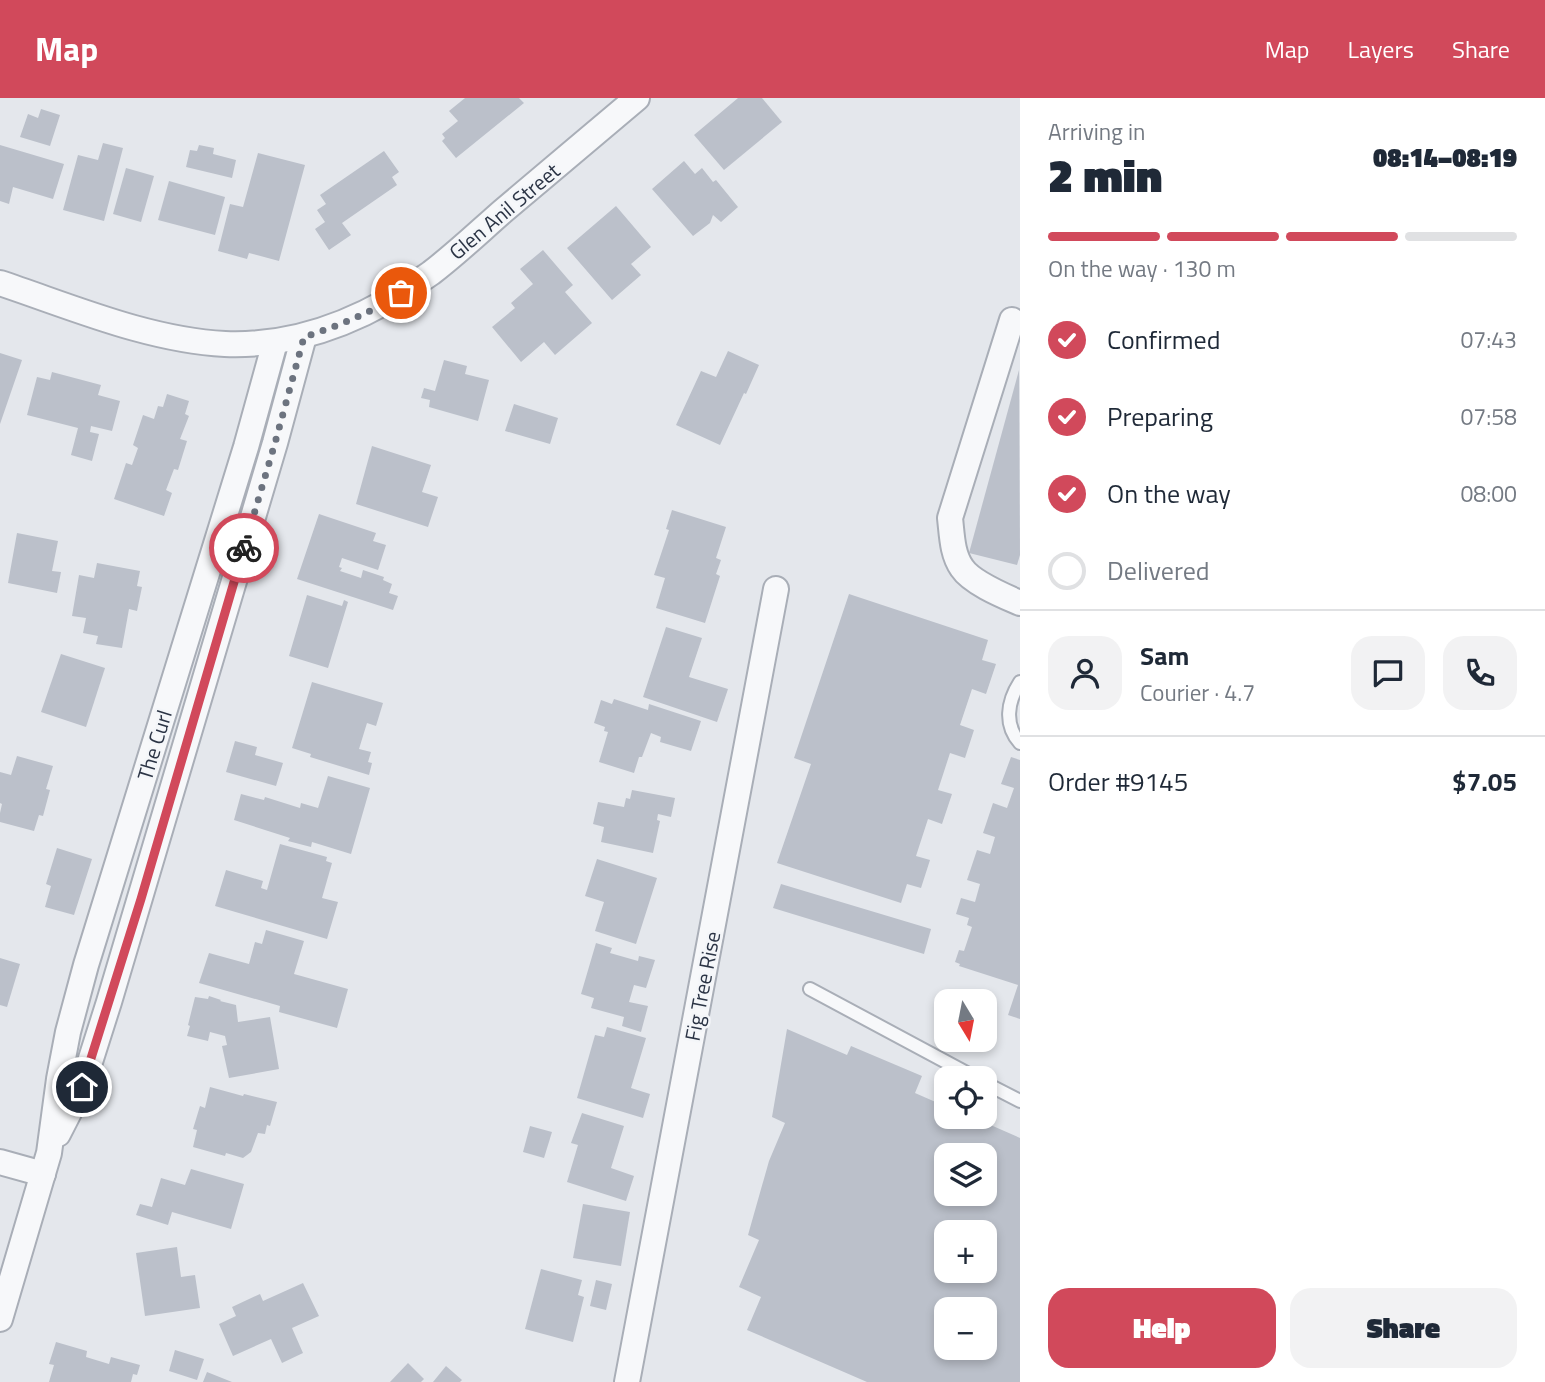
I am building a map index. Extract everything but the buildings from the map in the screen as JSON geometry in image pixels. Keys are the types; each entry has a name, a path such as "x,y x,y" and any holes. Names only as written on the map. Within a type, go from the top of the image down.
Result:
{"street":[{"name":"Glen Anil Street","path":"0,283 139,329 179,338 225,344 275,342 304,337 385,304 432,272 637,98"},
{"path":"1012,320 950,518 954,549 962,569 988,588 1020,603"},
{"name":"The Curl","path":"46,1164 82,1087 109,1002 304,337"},
{"name":"The Curl","path":"0,1319 46,1164 68,1032 86,965 246,447 275,342"},
{"name":"Fig Tree Rise","path":"627,1382 776,589"},
{"path":"0,1162 46,1164"}],"lane":[{"path":"1020,682 1009,703 1009,723 1020,743"},
{"path":"810,989 954,1066"},
{"path":"997,1089 1020,1101"}],"way so far":[{"path":"244,548 304,337 385,304 401,293"}],"route":[{"path":"82,1087 141,899 244,548"}]}
